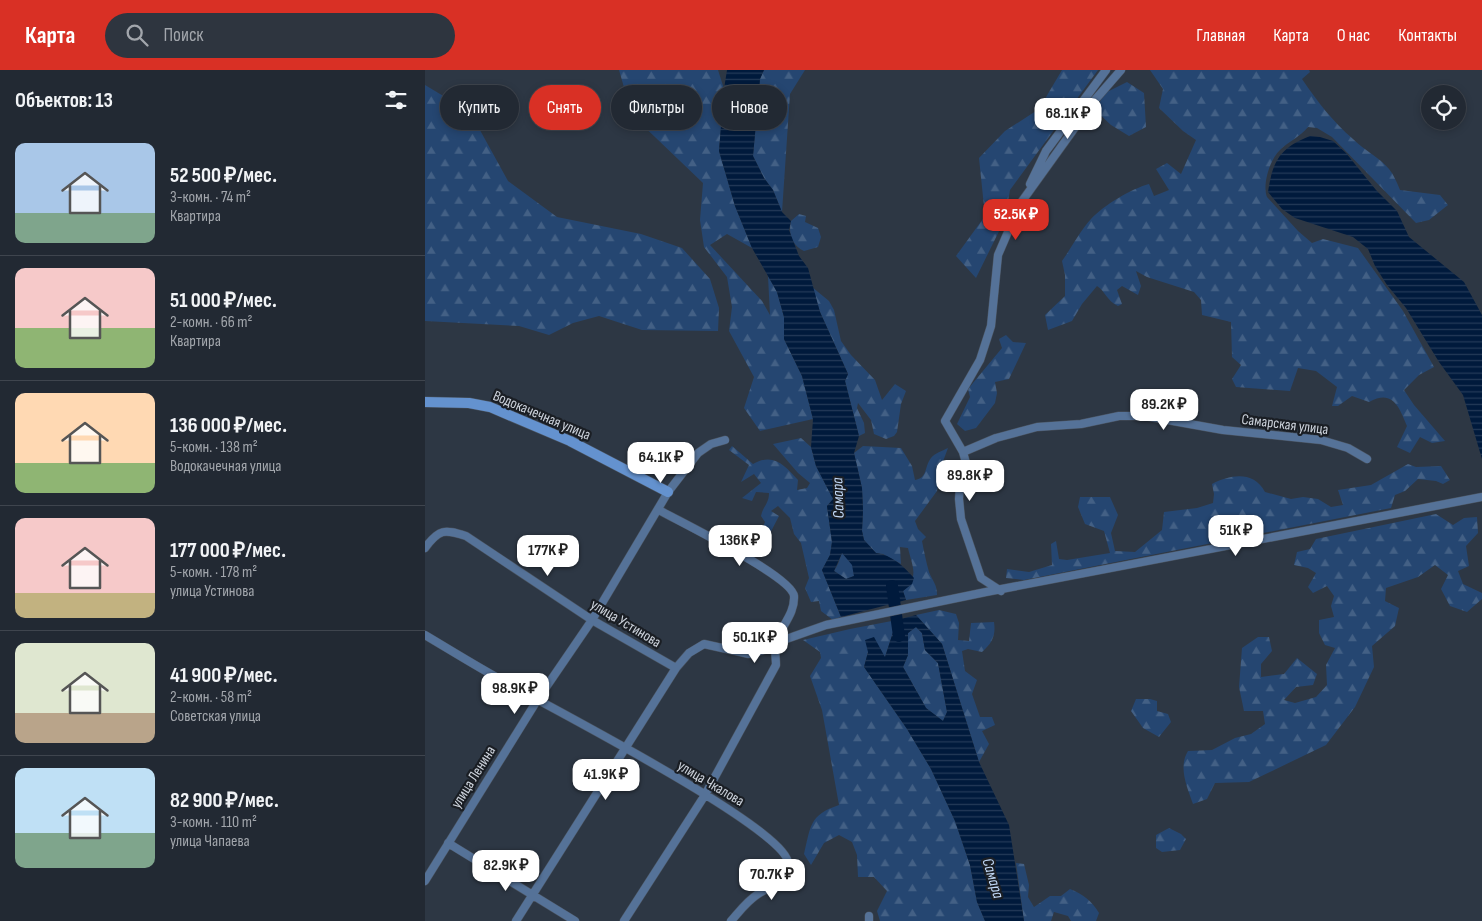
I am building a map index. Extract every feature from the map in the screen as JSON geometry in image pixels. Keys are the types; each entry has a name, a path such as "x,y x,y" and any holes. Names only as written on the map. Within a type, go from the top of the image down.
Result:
{"street":[{"path":"1001,591 981,578 961,520 960,485 966,463 963,452 945,421 980,360 991,326 998,255 1020,204 1046,151 1106,70"},
{"path":"1020,204 1094,101 1121,70"},
{"name":"Водокачечная улица","path":"425,402 469,403 490,408 570,441 668,492"},
{"name":"Самарская улица","path":"963,452 996,438 1037,428 1081,424 1119,416 1145,416 1250,434 1285,435 1321,440 1348,448 1367,459"},
{"name":"улица Ленина","path":"425,881 538,699 592,620 668,492 698,453 711,444 725,440"},
{"path":"516,921 676,668 689,653 704,644 749,654 768,649 775,644 826,626 986,592 1001,591 1482,497"},
{"path":"624,921 705,795 776,665 775,644 794,607 793,593 787,585 753,561 659,510"},
{"name":"улица Устинова","path":"425,548 434,536 448,530 465,536 592,620 676,668"},
{"name":"улица Чкалова","path":"425,634 507,683 626,748 745,819 782,851 788,859 784,875 774,887 758,894 731,921"},
{"path":"448,843 575,921"}],"green space":[{"path":"619,70 718,70 723,85 712,85 712,130 721,130 719,151 735,206 752,248 727,234 710,245 762,301 770,315 768,276 777,292 784,317 784,339 802,376 813,419 760,431 744,408 754,377 729,331 732,307 727,277 704,247 700,220 703,183 648,130 702,130 702,85 623,85"},
{"path":"764,70 805,70 790,94 782,212 773,190 764,178 753,156 755,130 787,130 787,85 759,85"},
{"path":"1062,70 1098,70 1010,190 1005,219 976,278 956,256 985,216 979,158 1005,131 1039,109"},
{"path":"1150,70 1309,70 1310,72 1302,79 1319,103 1357,143 1389,169 1400,190 1440,195 1448,205 1429,220 1416,223 1332,137 1317,128 1308,127 1276,154 1266,179 1267,197 1298,231 1312,243 1323,239 1358,248 1403,311 1434,367 1419,375 1404,390 1414,405 1445,441 1432,443 1420,437 1410,453 1397,447 1407,426 1394,402 1384,398 1369,402 1352,396 1338,406 1332,406 1337,387 1316,371 1298,368 1290,391 1236,387 1232,379 1241,365 1232,357 1231,322 1202,315 1201,300 1194,292 1147,277 1136,271 1141,286 1138,295 1122,286 1117,290 1122,304 1118,306 1097,286 1082,304 1072,321 1048,330 1045,315 1065,296 1065,275 1062,261 1087,224 1110,203 1142,186 1149,184 1154,196 1169,190 1156,169 1167,163 1181,174 1196,140 1183,131 1159,108 1163,89"},
{"path":"1127,82 1144,93 1146,127 1129,136 1111,125 1096,111 1103,94"},
{"path":"425,85 440,94 440,130 480,130 508,181 557,217 641,234 682,248 710,279 719,308 718,331 642,330 599,316 573,323 549,335 519,326 425,321"},
{"path":"799,214 806,216 805,222 818,228 821,237 818,247 804,251 796,246 790,230 791,221"},
{"path":"812,287 829,301 834,310 841,341 851,355 875,380 882,400 895,384 906,391 901,404 897,432 894,436 886,439 874,434 871,420 858,403 857,408 864,423 865,433 859,436 845,381 848,374 820,312"},
{"path":"1006,335 1013,342 1026,343 1009,379 995,382 997,393 995,403 976,428 965,431 957,424 970,397 968,389 1002,348 999,339"},
{"path":"801,438 811,447 816,466 833,499 827,506 832,542 830,555 822,570 841,617 833,620 821,611 819,601 811,602 805,588 809,578 801,543 794,534 790,518 778,506 771,511 779,516 766,541 755,552 746,546 746,544 756,543 765,522 761,516 769,493 756,492 752,501 742,498 761,483 754,474 741,482 749,465 729,450 732,446 753,464 767,459 779,462 798,480 797,490 807,488 810,483 798,473 773,444"},
{"path":"863,446 901,448 912,466 915,480 924,475 933,456 948,448 939,472 937,491 915,521 918,529 926,537 922,541 937,595 906,600 903,591 912,581 913,576 913,566 908,548 900,547 901,564 883,554 876,553 864,540 862,531 862,488 854,453"},
{"path":"1408,464 1416,467 1441,466 1450,480 1443,484 1436,481 1418,479 1405,491 1395,495 1391,508 1024,580 1006,578 1007,569 1029,572 1052,565 1051,544 1056,541 1059,559 1067,560 1110,553 1104,531 1085,524 1078,507 1080,497 1110,497 1118,515 1111,533 1115,551 1135,552 1162,530 1164,512 1197,508 1213,503 1212,484 1227,478 1241,476 1255,480 1265,492 1291,499 1303,497 1318,499 1331,507 1343,505 1338,490 1371,485"},
{"path":"1436,514 1453,525 1464,518 1477,517 1478,533 1466,546 1469,566 1458,571 1463,584 1482,593 1482,599 1467,612 1450,606 1441,589 1448,575 1435,565 1418,577 1386,588 1385,601 1399,608 1395,626 1372,646 1374,667 1355,707 1326,745 1249,782 1215,783 1207,799 1193,804 1186,784 1184,770 1185,757 1188,751 1212,750 1235,738 1251,734 1265,724 1263,711 1244,711 1239,687 1242,648 1258,637 1269,637 1272,651 1261,664 1261,677 1284,674 1297,658 1317,674 1313,685 1296,687 1284,700 1295,703 1316,697 1327,685 1326,665 1335,648 1325,645 1319,633 1319,620 1334,617 1331,606 1334,596 1327,586 1313,593 1308,587 1316,573 1308,568 1294,565 1297,552 1310,549 1316,539"},
{"path":"842,553 853,565 854,576 846,579 834,571"},
{"path":"939,610 956,614 959,623 958,640 969,641 971,623 994,622 993,639 982,652 968,649 962,651 965,671 977,680 972,694 980,717 992,717 995,725 982,731 989,744 979,762 942,644 916,615"},
{"path":"897,620 885,657 868,652 864,667 907,729 931,769 955,821 970,865 977,902 985,921 880,921 877,911 887,891 874,877 858,877 857,855 852,842 839,835 824,843 811,865 804,854 813,823 822,813 839,805 822,710 810,676 821,658 820,652 803,640"},
{"path":"916,627 922,633 925,650 938,663 947,712 943,721 926,708 903,667 908,655 908,633"},
{"path":"1136,699 1157,701 1157,711 1168,714 1171,722 1159,737 1143,728 1131,711"},
{"path":"1169,828 1186,839 1180,850 1162,852 1156,848 1156,835"},
{"path":"1016,863 1024,864 1029,885 1028,897 1034,907 1050,896 1061,896 1070,889 1090,901 1099,913 1096,921 1071,921 1068,916 1054,912 1051,921 1024,921"}],"water":[{"path":"727,70 764,70 759,85 725,85"},
{"path":"721,130 755,130 753,156 764,178 773,190 782,212 791,221 789,230 799,256 808,268 820,312 848,374 845,381 859,436 854,453 862,488 862,531 864,540 876,553 892,559 914,578 912,584 903,591 906,600 841,617 822,570 830,555 832,542 827,506 833,499 816,466 811,447 813,419 802,376 784,339 784,317 777,292 752,248 735,206 719,151","holes":["842,553 852,565 854,576 846,579 834,571"]},
{"path":"1310,136 1333,141 1346,153 1376,190 1397,211 1409,237 1464,282 1482,315 1482,459 1463,395 1439,362 1406,308 1387,285 1375,266 1368,249 1353,237 1295,218 1282,209 1268,192 1272,171 1280,156 1291,145"},
{"path":"916,615 942,644 979,762 1009,825 1024,921 985,921 977,902 970,865 955,821 931,769 907,729 864,667 868,652 865,640 874,637 885,657 897,620","holes":["916,627 922,633 925,650 938,663 947,712 943,721 926,708 903,667 908,655 908,633"]}],"waterway":[{"name":"Самара","path":"892,586 899,636"}]}
